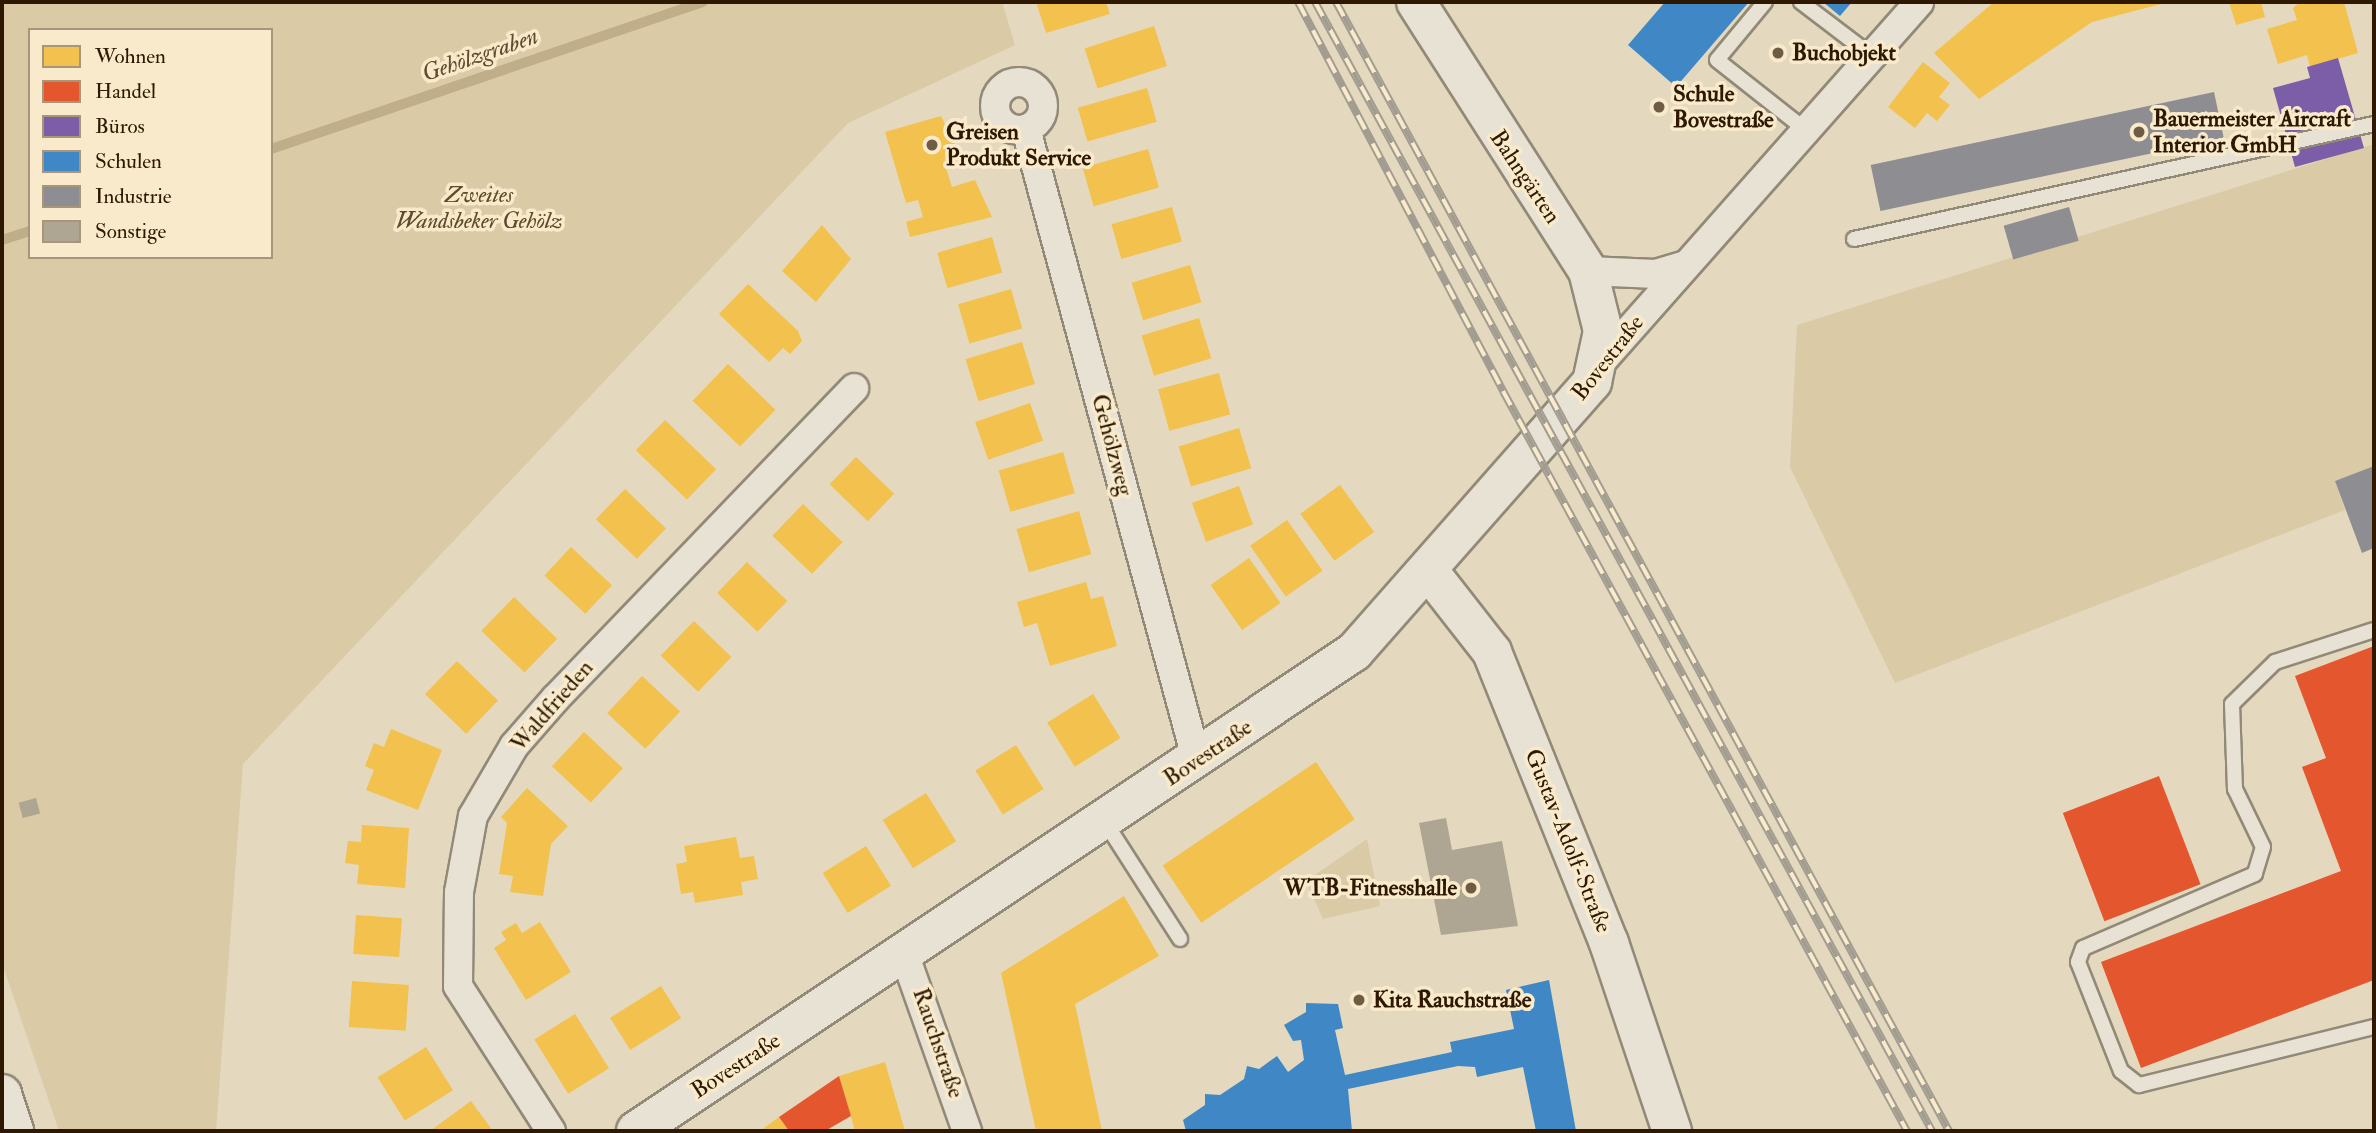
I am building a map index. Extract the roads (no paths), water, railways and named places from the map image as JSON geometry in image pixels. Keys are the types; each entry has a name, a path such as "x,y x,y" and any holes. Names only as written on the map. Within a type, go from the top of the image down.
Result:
{"main road":[{"name":"Bahngärten","path":"1416,2 1588,271 1600,309 1601,362"},
{"name":"Bovestraße","path":"636,1131 905,956 1197,761 1354,652 1592,382 1601,362"},
{"name":"Gustav-Adolf-Straße","path":"1428,570 1492,652 1609,943 1672,1131"},
{"path":"2,1094 14,1131"}],"street":[{"name":"Bovestraße","path":"1601,362 1919,2"},
{"name":"Gehölzweg","path":"1026,129 1197,761"},
{"path":"1588,271 1656,274 1683,266"},
{"name":"Waldfrieden","path":"551,1131 458,986 459,892 473,816 514,746 556,698 854,388"},
{"name":"Rauchstraße","path":"905,956 967,1131"}],"lane":[{"path":"1765,2 1717,60 1807,131"},
{"path":"1801,2 1872,56"},
{"path":"1854,239 2374,124"},
{"path":"2374,630 2275,662 2232,704 2235,789 2263,847 2255,874 2084,948 2078,962 2120,1071 2139,1084 2374,1027"},
{"path":"1105,822 1180,939"}],"waterway":[{"name":"Gehölzgraben","path":"273,148 703,2"},
{"name":"Gehölzgraben","path":"2,240 28,232"}],"railway":[{"path":"1298,2 1503,391 1907,1131"},
{"path":"1315,2 1932,1131"},
{"path":"1336,2 1949,1131"}],"place":[{"name":"Buchobjekt","path":"1778,53"},
{"name":"Schule Bovestraße","path":"1659,107"},
{"name":"Bauermeister Aircraft Interior GmbH","path":"2139,132"},
{"name":"Greisen Produkt Service","path":"932,145"},
{"name":"WTB-Fitnesshalle","path":"1471,888"},
{"name":"Kita Rauchstraße","path":"1359,1000"}],"park label":[{"name":"Zweites Wandsbeker Gehölz","path":"479,208"}]}
